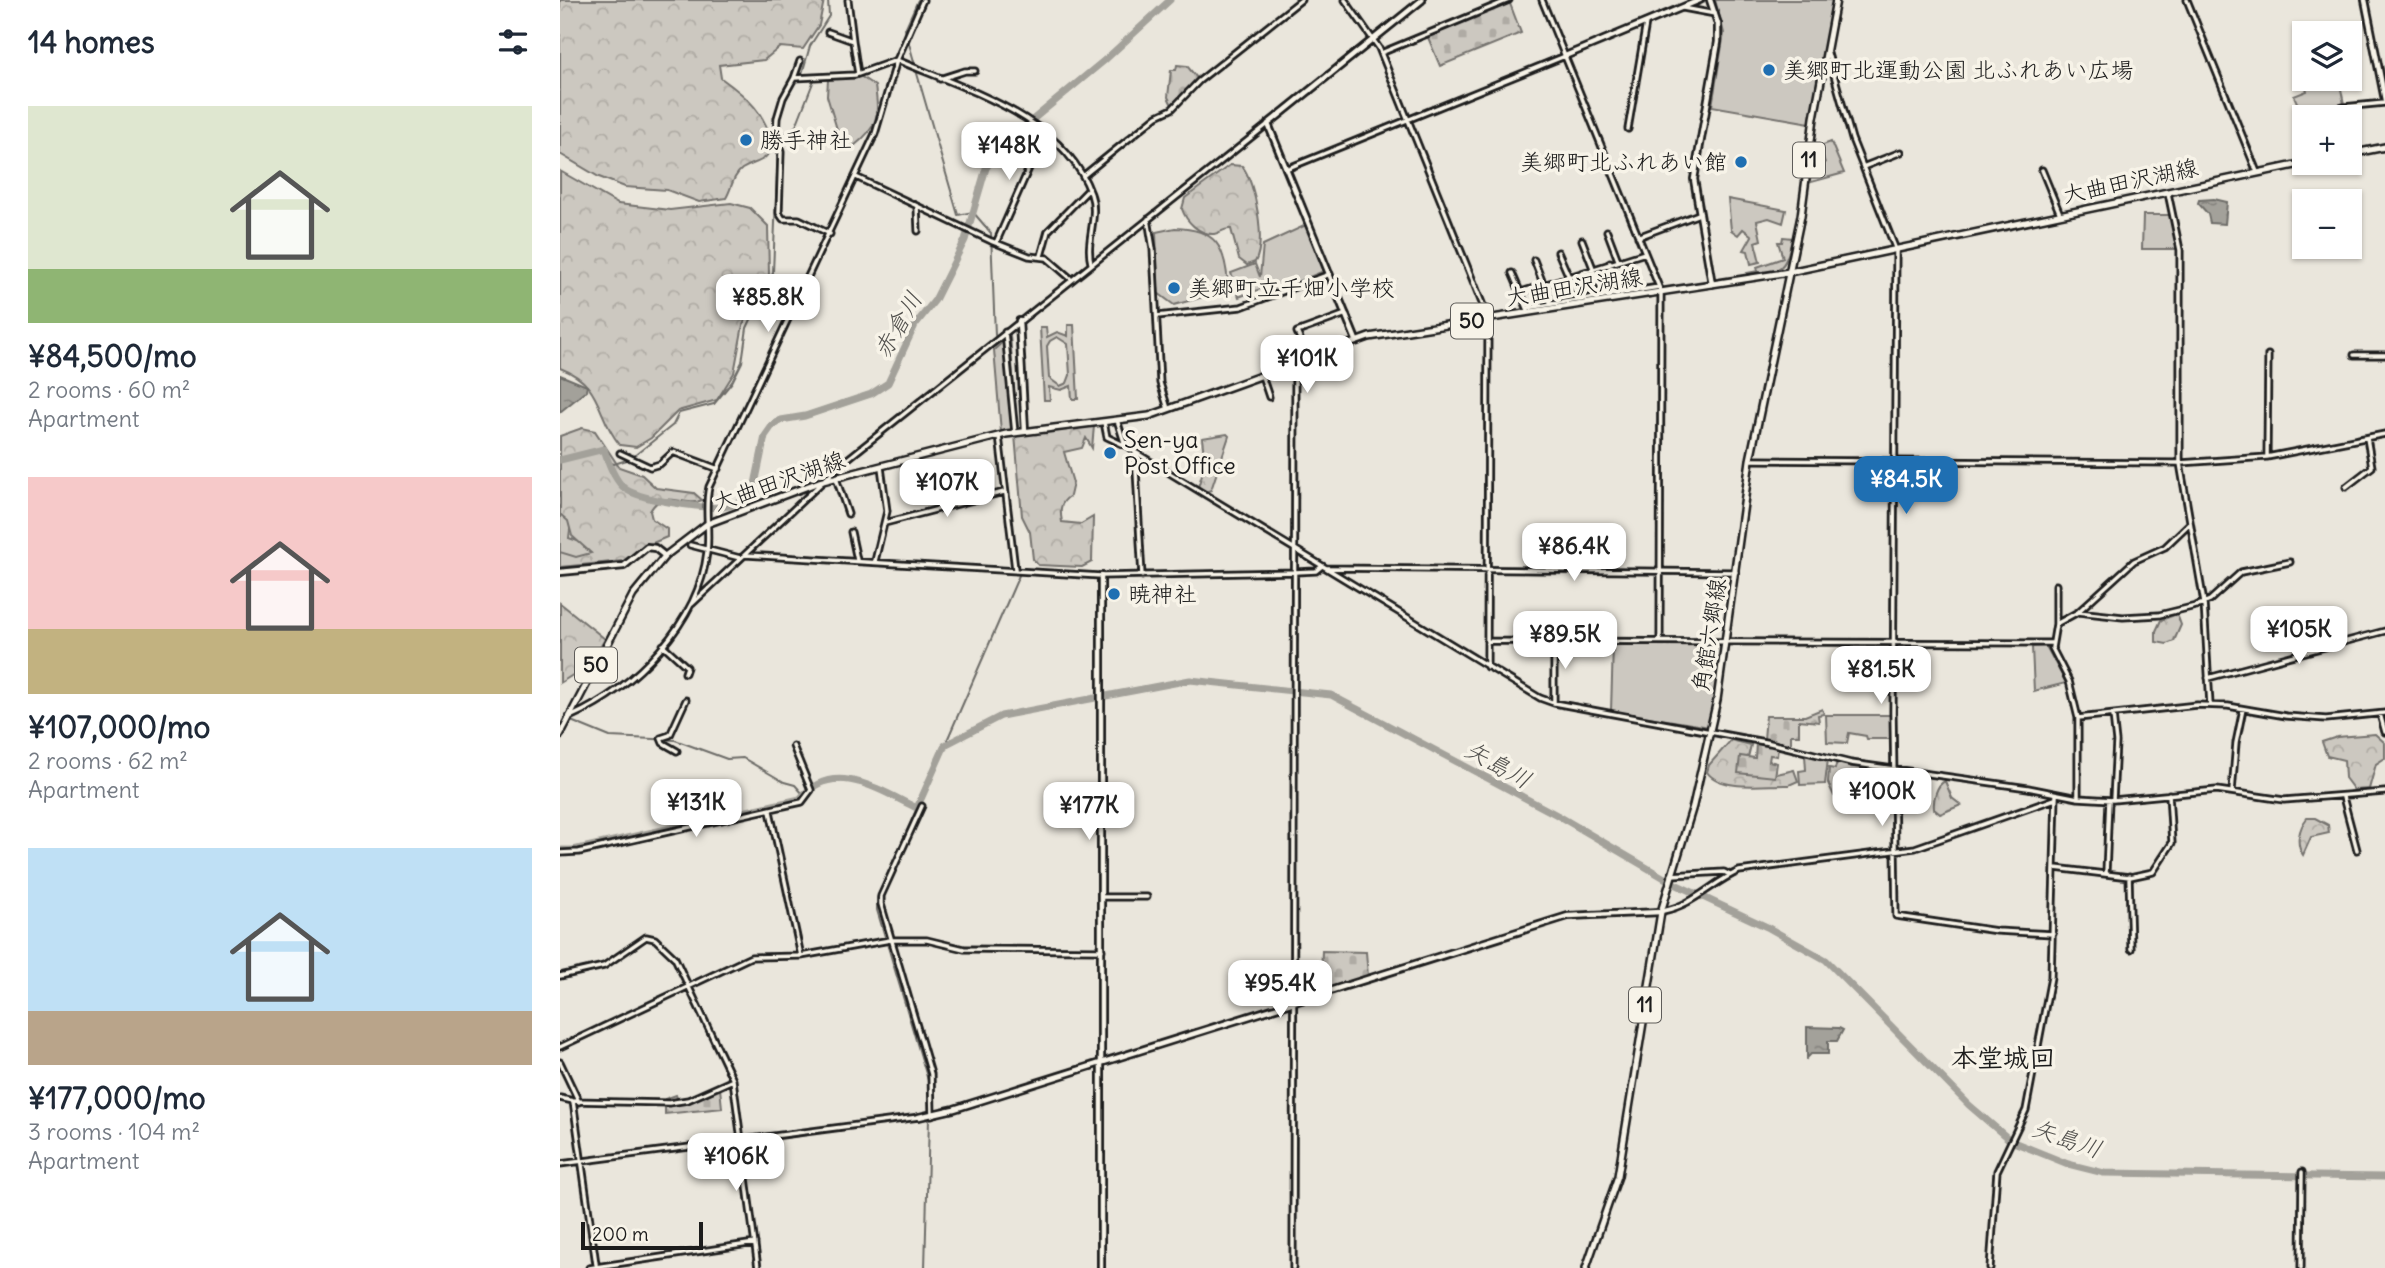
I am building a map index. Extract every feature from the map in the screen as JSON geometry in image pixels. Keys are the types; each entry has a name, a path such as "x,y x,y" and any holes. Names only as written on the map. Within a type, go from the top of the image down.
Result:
{"main road":[{"name":"角館六郷線","path":"1586,1268 1618,1176 1661,912 1693,806 1710,731 1727,641 1750,460 1801,216 1836,0"},
{"path":"2362,152 2385,147"},
{"name":"大曲田沢湖線","path":"560,735 633,594 665,556 707,524 819,482 999,436 1149,416 1356,340 1660,289 1789,272 2292,165"}],"street":[{"path":"848,0 858,74"},
{"path":"570,717 612,695 680,626 691,606 708,550 706,500 880,123 897,60 923,0"},
{"path":"1083,176 1157,116 1172,110 1199,81 1301,0"},
{"path":"1345,0 1375,38 1488,318 1487,667"},
{"path":"691,606 819,482 1422,0"},
{"path":"1381,53 1509,0"},
{"path":"1542,0 1660,289 1660,641"},
{"path":"1286,169 1700,0"},
{"path":"1710,0 1715,14 1718,42 1695,179 1712,284"},
{"path":"2188,0 2257,172"},
{"path":"2360,105 2385,102 2365,0"},
{"path":"1680,8 1715,14"},
{"path":"1628,129 1646,23"},
{"path":"828,32 853,41"},
{"path":"1827,48 1863,167 1896,250 1893,851 1897,918 1997,931 2053,934"},
{"path":"794,78 858,74 897,60 1022,115 1064,150 1083,176 1093,201 1091,263"},
{"path":"800,61 783,98 778,118 776,136 781,152 779,214 783,219 799,219 830,234"},
{"path":"940,79 965,71 975,71"},
{"path":"1268,124 1356,340"},
{"path":"996,243 1037,149 1048,135"},
{"path":"1863,167 1901,152"},
{"path":"2042,170 2060,214"},
{"path":"856,177 996,243 1029,256 1041,256 1071,279"},
{"path":"1041,256 1048,231 1089,189"},
{"path":"2168,191 2180,250 2180,463 2204,603 2210,705"},
{"path":"916,206 918,231"},
{"path":"1638,237 1699,214"},
{"path":"1148,219 1160,383 1168,409"},
{"path":"1607,232 1618,260"},
{"path":"1582,240 1604,296"},
{"path":"1558,253 1579,300"},
{"path":"1521,292 1592,267 1645,253"},
{"path":"1534,260 1551,304"},
{"path":"1610,262 1621,293"},
{"path":"1512,273 1528,310 1551,304 1660,289"},
{"path":"1157,316 1241,307 1329,274"},
{"path":"1308,358 1297,332 1346,314"},
{"path":"1019,321 1025,431"},
{"path":"1004,332 1015,433"},
{"path":"2267,457 2268,355"},
{"path":"2354,355 2385,355"},
{"path":"1293,1268 1295,363"},
{"path":"1261,375 1269,397"},
{"path":"1117,420 1124,442 1135,452 1487,667 1540,698 1554,703 1710,731 1851,763 2028,788 2055,797 2111,800 2169,794 2232,792 2284,800 2385,792"},
{"path":"1104,421 1107,437 1130,447"},
{"path":"1750,460 2180,463 2267,457 2385,434"},
{"path":"999,436 1015,569"},
{"path":"2346,487 2372,467 2367,438"},
{"path":"620,453 650,467 660,464 673,452 718,469"},
{"path":"1135,452 1142,576"},
{"path":"875,561 885,523 887,500 881,467"},
{"path":"836,478 848,514"},
{"path":"885,523 1004,492"},
{"path":"2056,624 2078,612 2134,561 2165,547 2183,526 2190,523"},
{"path":"851,532 857,560"},
{"path":"690,545 741,556 875,561 1101,576 1295,572 1316,571 1324,567 1736,572"},
{"path":"560,572 624,565 647,547 655,548 665,556"},
{"path":"2078,612 2123,617 2160,615 2204,603 2241,572 2290,562"},
{"path":"1101,576 1101,1268"},
{"path":"2056,585 2056,624 2052,643 2054,654 2069,681 2078,718 2078,798"},
{"path":"2208,678 2385,631"},
{"path":"1488,641 2052,643"},
{"path":"1554,641 1554,703"},
{"path":"663,645 687,667 685,673"},
{"path":"677,751 661,740 670,735 686,700"},
{"path":"2078,718 2210,705 2326,719 2357,713 2383,714 2385,732"},
{"path":"2232,792 2243,709"},
{"path":"2106,873 2116,743 2113,715"},
{"path":"560,853 579,852 802,802 810,788 793,746"},
{"path":"2055,868 2129,876 2147,874 2156,869 2172,843 2169,794"},
{"path":"560,1164 932,1115 1568,916 1661,912 1698,900 1730,875 1755,867 1915,848 2055,797"},
{"path":"1990,1268 1997,1171 2026,1110 2046,1010 2053,934 2055,797"},
{"path":"2343,797 2357,850"},
{"path":"922,806 881,896 881,910 931,1074 932,1115"},
{"path":"769,810 801,956"},
{"path":"1671,876 1724,872 1730,875"},
{"path":"2129,876 2131,949"},
{"path":"1102,897 1147,897"},
{"path":"560,976 604,966 640,939 650,937 672,953 733,1080 758,1268"},
{"path":"560,1047 751,957 801,956 890,940 927,940 964,949 1102,950"},
{"path":"560,1062 576,1102 581,1162 596,1264"},
{"path":"560,1098 576,1102 668,1103 688,1100 733,1080"},
{"path":"2301,1268 2302,1172"},
{"path":"589,1268 596,1264 755,1243"}],"green space":[{"path":"560,0 824,0 819,25 803,49 780,47 764,60 719,65 721,78 747,99 761,115 772,147 763,159 739,172 726,198 699,202 667,190 625,187 599,177 560,154"},
{"name":"美郷町北運動公園 北ふれあい広場","path":"1715,0 1833,0 1810,123 1712,106 1724,33"},
{"path":"1509,1 1521,33 1440,66 1427,35"},
{"path":"1177,65 1187,66 1198,79 1191,90 1173,107 1168,97 1171,70 1176,70"},
{"path":"860,76 875,86 877,113 873,126 854,146 839,136 827,96 828,80"},
{"path":"2307,91 2341,91 2344,104 2298,105 2294,96"},
{"path":"1831,142 1844,173 1808,183 1810,164 1825,163 1820,146"},
{"path":"1230,165 1242,166 1247,174 1258,213 1258,253 1255,262 1247,265 1239,259 1231,229 1214,234 1198,230 1182,209 1185,198"},
{"path":"560,171 618,204 670,210 731,203 750,208 768,226 769,274 743,325 734,373 717,400 678,411 651,438 636,447 620,445 606,423 592,392 574,375 560,368"},
{"path":"1728,199 1786,210 1783,223 1769,218 1757,221 1761,240 1755,242 1760,262 1751,264 1748,251 1744,250 1752,236 1743,229 1738,235 1731,230"},
{"path":"2143,215 2170,215 2177,249 2142,249"},
{"path":"1306,225 1324,271 1266,295 1263,288 1239,297 1231,273 1255,264 1260,277 1263,245"},
{"path":"1175,228 1200,232 1216,242 1224,259 1228,284 1218,293 1174,305 1158,293 1156,232"},
{"path":"1783,237 1792,238 1784,264 1768,273 1748,276 1747,273 1758,271 1757,267 1783,258 1778,242 1782,242"},
{"path":"1068,325 1074,325 1078,399 1072,399 1071,386 1061,390 1049,387 1050,400 1044,400 1040,327 1046,327 1047,337 1057,332 1068,336","holes":["1057,337 1068,344 1070,375 1067,383 1060,386 1049,378 1047,346"]},
{"path":"1010,335 1017,429 1001,432 994,350"},
{"path":"1094,426 1092,448 1086,438 1082,448 1064,452 1073,483 1070,496 1062,504 1061,511 1062,522 1081,524 1093,517 1092,562 1082,567 1038,565 1033,559 1030,532 1022,516 1015,435"},
{"path":"582,428 595,431 619,467 642,475 656,488 694,493 702,500 689,502 668,499 655,504 650,511 652,519 667,529 667,537 641,548 623,561 560,567 560,552 576,557 591,553 572,536 568,521 560,514 560,436"},
{"path":"1227,434 1229,436 1211,490 1205,492 1198,487 1205,465 1202,438"},
{"path":"560,496 571,521 569,538 586,544 597,563 588,567 560,569"},
{"path":"560,603 605,639 590,664 560,683"},
{"path":"2177,614 2181,625 2174,641 2167,644 2156,642 2156,631 2161,620"},
{"path":"1613,645 1719,645 1723,650 1710,727 1611,711"},
{"path":"2046,646 2066,683 2034,691 2032,647"},
{"path":"1822,709 1824,714 1818,715 1819,722 1799,720 1799,735 1791,735 1791,745 1764,739 1766,716 1805,716"},
{"path":"1826,715 1890,715 1890,739 1867,739 1866,736 1849,733 1847,743 1827,742"},
{"path":"2375,734 2385,743 2385,758 2376,764 2369,789 2354,790 2345,778 2344,760 2327,756 2322,742 2337,737"},
{"path":"1731,740 1751,745 1745,770 1777,774 1794,770 1798,781 1789,785 1745,786 1714,778 1707,772 1709,765"},
{"path":"1756,743 1778,747 1777,756 1770,755 1769,761 1777,763 1775,777 1738,773 1740,756 1755,758"},
{"path":"1805,755 1828,759 1825,784 1800,785 1799,771 1806,770"},
{"path":"1837,761 1870,769 1869,781 1859,781 1859,794 1834,796 1828,783 1829,768 1835,769"},
{"path":"1945,781 1952,798 1961,805 1940,814 1934,809 1934,801 1937,789"},
{"path":"2307,818 2315,818 2328,825 2329,833 2311,837 2303,855 2299,836"},
{"path":"1322,951 1366,952 1368,976 1320,990"},
{"path":"711,1088 720,1088 722,1108 665,1114 665,1099 676,1095 678,1100"}],"water":[{"path":"2199,200 2227,202 2225,224 2210,223 2208,214 2198,203"},
{"path":"560,375 587,386 586,391 560,412"},
{"path":"1807,1027 1843,1030 1837,1041 1828,1041 1828,1054 1811,1054 1807,1058"}],"waterway":[{"path":"802,74 810,46 829,16 828,0"},
{"path":"906,34 905,29 918,0"},
{"name":"赤倉川","path":"560,460 604,449 609,464 623,487 630,492 671,503 723,507 753,494 765,436 772,426 781,420 805,416 871,394 888,383 915,325 935,300 965,240 986,168 1002,145 1106,59 1170,0"},
{"path":"908,40 915,65"},
{"path":"916,70 958,215 973,212 991,233 995,335"},
{"path":"780,137 796,126 814,80"},
{"path":"634,456 673,425 679,413 714,404 732,382 742,362 747,328 773,273 778,148"},
{"path":"1003,343 1012,429"},
{"path":"608,462 614,464 630,459"},
{"path":"945,745 1020,573"},
{"name":"矢島川","path":"560,850 573,850 800,799 813,787 842,779 873,787 917,808 945,745 1001,716 1190,680 1331,695 1557,815 1673,883 1767,927 1826,960 1969,1105 2011,1141 2068,1164 2104,1173 2385,1177"},
{"path":"571,721 610,737 675,740 727,759 743,758 784,782 795,785 803,794"},
{"path":"917,808 877,898 877,910 930,1087"},
{"path":"929,1112 930,1093"},
{"path":"925,1268 929,1119"}],"place":[{"name":"美郷町北運動公園 北ふれあい広場","path":"1769,70"},
{"name":"勝手神社","path":"746,140"},
{"name":"美郷町北ふれあい館","path":"1741,162"},
{"name":"美郷町立千畑小学校","path":"1174,288"},
{"name":"Sen-ya Post Office","path":"1110,453"},
{"name":"暁神社","path":"1114,594"}],"district":[{"name":"本堂城回","path":"2003,1058"}]}
